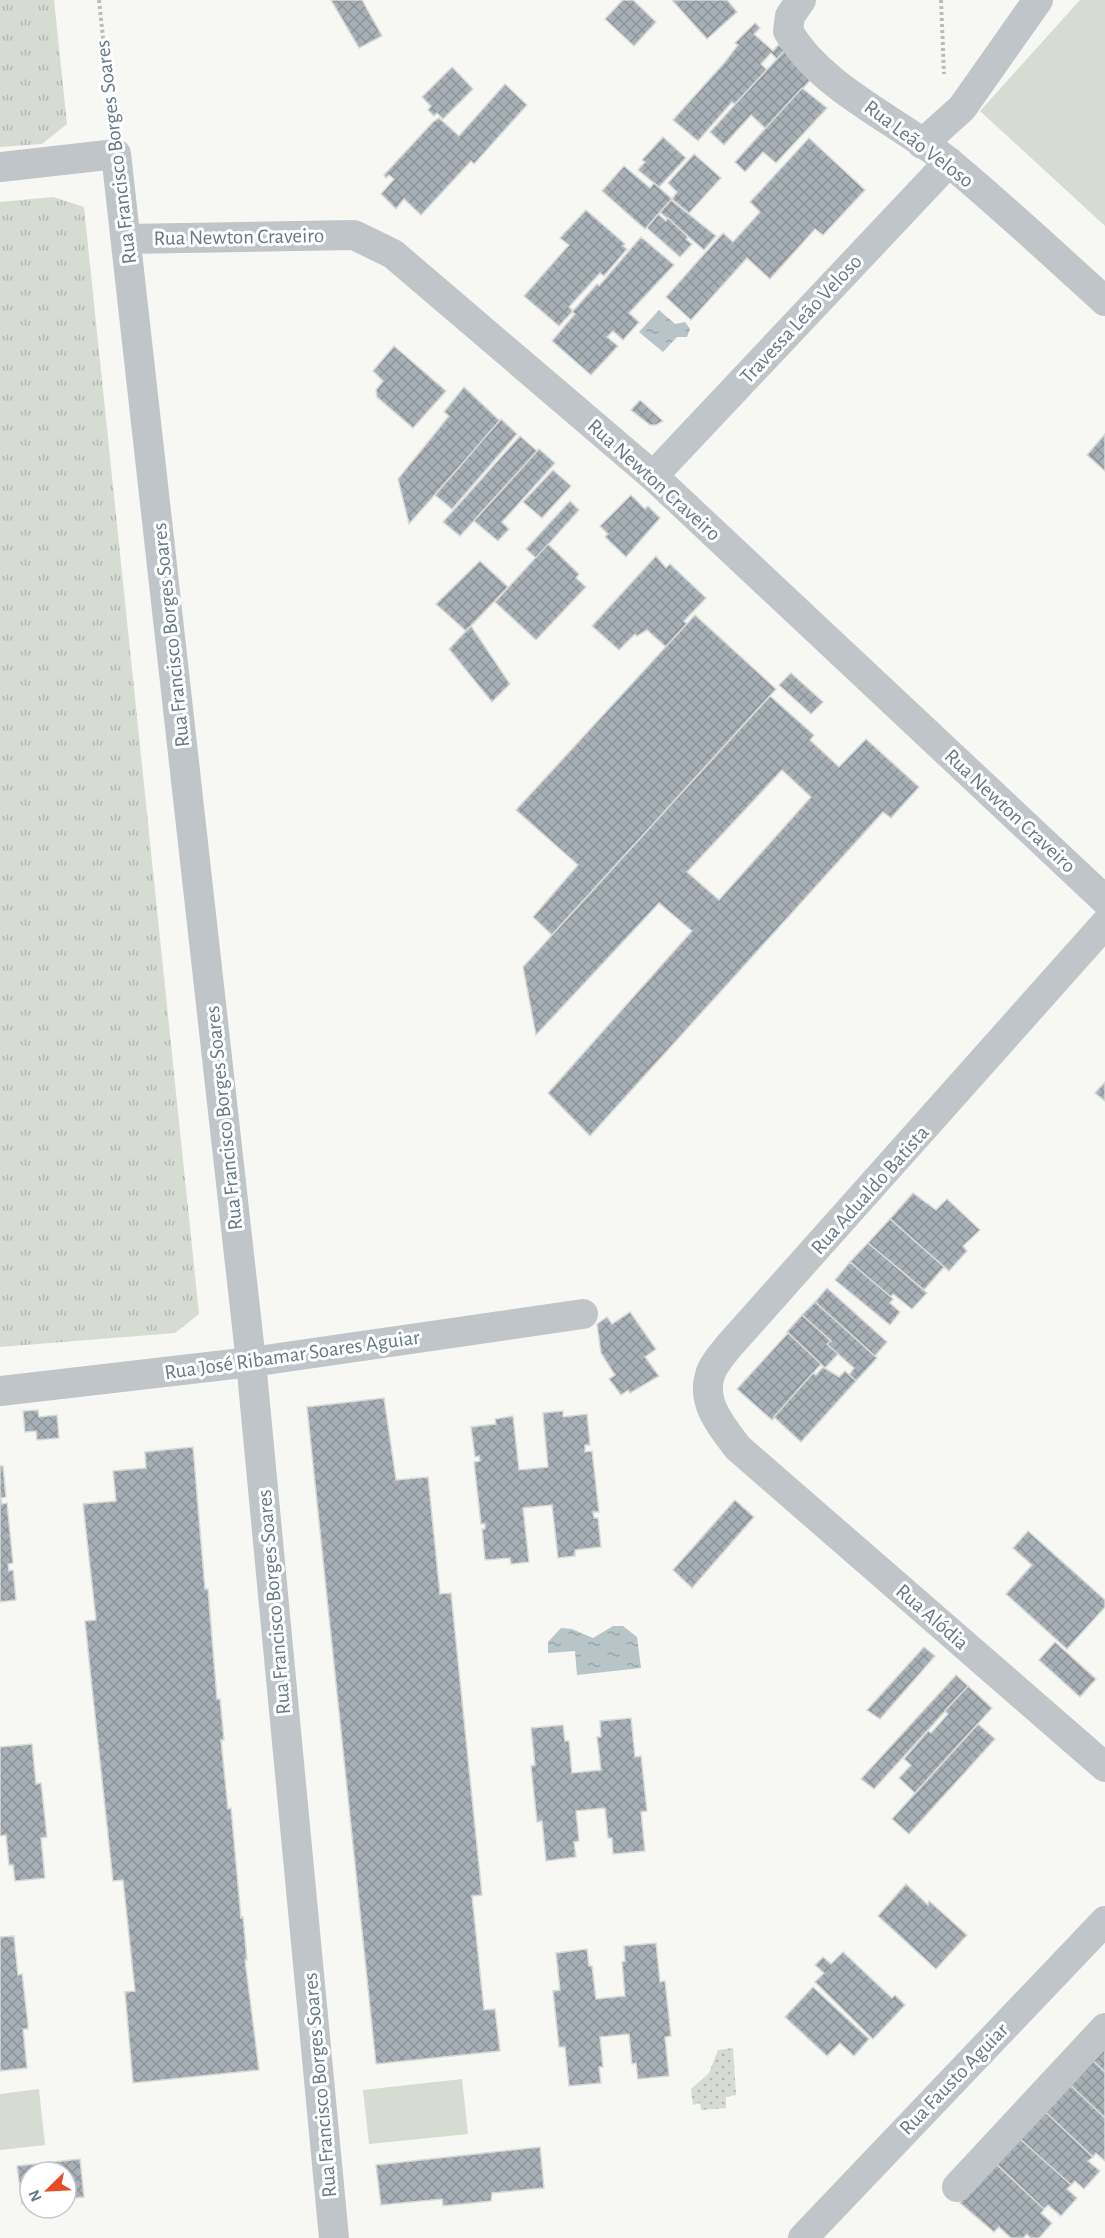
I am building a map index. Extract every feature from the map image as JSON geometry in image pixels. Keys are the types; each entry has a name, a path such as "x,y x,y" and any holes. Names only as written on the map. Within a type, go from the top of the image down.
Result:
{"street":[{"name":"Rua Leão Veloso","path":"801,0 790,16 788,31 802,52 875,112 949,162 1105,301"},
{"path":"922,144 962,108 1024,16 1038,0"},
{"path":"0,167 116,154"},
{"name":"Rua Francisco Borges Soares","path":"116,154 251,1362 334,2238"},
{"name":"Travessa Leão Veloso","path":"653,476 949,162"},
{"name":"Rua Newton Craveiro","path":"127,239 354,235 393,254 653,476 1105,900"},
{"name":"Rua Adualdo Batista","path":"759,1467 738,1448 718,1421 708,1397 710,1374 728,1347 1105,924"},
{"name":"Rua José Ribamar Soares Aguiar","path":"0,1391 251,1362 583,1314"},
{"name":"Rua Alódia","path":"759,1467 1105,1767"},
{"name":"Rua Fausto Aguiar","path":"803,2238 1105,1921"},
{"path":"957,2187 1105,2028"}],"path":[{"name":"Rua Francisco Borges Soares","path":"99,0 116,154"}],"green space":[{"path":"0,0 54,0 67,124 42,144 0,147"},
{"path":"1080,0 1105,0 1105,226 980,111"},
{"path":"53,197 84,207 199,1314 175,1333 0,1347 0,202"},
{"path":"733,2048 736,2095 726,2097 726,2108 701,2110 700,2103 693,2105 691,2089 709,2073 718,2050"},
{"path":"462,2079 468,2134 369,2144 363,2090"},
{"path":"39,2089 45,2145 0,2150 0,2094"}],"water":[{"path":"659,310 675,324 685,322 690,329 687,337 677,337 663,352 639,332"},
{"path":"613,1626 623,1626 637,1637 641,1668 577,1675 575,1651 548,1653 548,1642 561,1628 572,1629 593,1638"}],"building":[{"path":"331,0 362,0 382,36 359,48"},
{"path":"623,0 633,0 656,22 634,46 605,19"},
{"path":"672,0 727,0 737,12 707,39"},
{"path":"755,23 760,28 754,34 773,51 778,45 785,50 777,59 771,53 761,64 767,70 735,104 732,102 698,141 673,120 725,62 738,45 735,43"},
{"path":"785,50 814,76 766,129 751,115 724,145 710,132"},
{"path":"452,67 473,89 443,119 437,113 434,116 428,110 431,106 422,97"},
{"path":"505,84 527,105 474,164 471,161 421,215 404,199 396,209 381,194 394,179 389,175 386,178 384,175 439,118 459,136"},
{"path":"802,88 827,108 776,163 763,152 745,172 735,162"},
{"path":"663,137 686,158 659,187 638,170 645,162 642,160"},
{"path":"809,138 865,190 823,235 815,229 770,279 747,258 691,320 666,297 723,233 733,242 760,212 750,202"},
{"path":"694,154 721,178 689,213 672,199 677,192 668,183"},
{"path":"624,166 650,188 654,183 672,199 645,229 602,191"},
{"path":"671,200 716,236 704,250 660,212"},
{"path":"586,210 625,244 623,246 627,249 604,276 600,273 569,307 573,311 559,326 524,296 569,245 560,238"},
{"path":"658,214 666,221 668,218 688,237 686,239 692,244 680,257 647,228"},
{"path":"641,237 674,265 629,313 639,322 623,340 613,331 607,337 618,346 591,375 552,341 575,314 572,312 597,284 599,286"},
{"path":"394,346 446,391 413,428 377,397 376,390 383,381 373,371"},
{"path":"464,387 500,421 409,524 398,479 449,416 444,412"},
{"path":"640,400 663,421 650,425 631,410"},
{"path":"501,419 517,434 452,509 435,495"},
{"path":"1105,434 1105,471 1087,455"},
{"path":"520,436 537,451 460,536 443,522"},
{"path":"539,449 555,463 502,522 509,529 498,541 474,521"},
{"path":"553,470 571,486 542,518 523,502"},
{"path":"631,495 645,509 648,506 660,518 626,557 605,537 608,534 600,526"},
{"path":"570,501 579,510 536,558 526,549"},
{"path":"548,544 579,574 576,578 586,587 536,640 495,602"},
{"path":"656,556 666,568 670,564 706,598 684,621 687,624 666,647 647,630 637,636 635,634 619,650 592,626"},
{"path":"480,561 508,587 466,631 436,604"},
{"path":"695,615 776,689 552,935 533,917 578,865 516,810"},
{"path":"471,626 510,684 492,702 449,649"},
{"path":"791,673 823,702 811,714 779,685"},
{"path":"770,696 814,735 810,740 839,767 866,739 919,787 891,818 883,812 590,1136 548,1093 692,931 659,903 536,1035 523,967","holes":["782,770 811,797 719,900 687,872"]},
{"path":"1105,1082 1105,1101 1095,1093"},
{"path":"913,1193 936,1210 947,1199 980,1230 963,1246 967,1251 949,1271 890,1219"},
{"path":"890,1219 944,1267 924,1290 868,1243"},
{"path":"868,1243 927,1293 912,1309 893,1294 891,1297 850,1262"},
{"path":"850,1262 893,1299 890,1303 900,1312 890,1325 835,1280"},
{"path":"827,1288 887,1342 875,1356 815,1302"},
{"path":"815,1302 877,1358 856,1381 849,1375 854,1368 827,1344 831,1341 802,1315"},
{"path":"630,1312 656,1349 645,1357 659,1376 630,1393 628,1390 621,1395 609,1379 615,1375 601,1353 597,1324 607,1317 612,1324"},
{"path":"802,1315 831,1341 827,1344 838,1354 825,1368 787,1332"},
{"path":"788,1333 821,1364 772,1420 737,1389"},
{"path":"823,1367 839,1377 845,1371 856,1381 801,1442 774,1417 813,1373 816,1375"},
{"path":"384,1398 396,1480 428,1477 440,1594 451,1593 482,1895 472,1896 484,2010 495,2009 500,2051 376,2064 307,1407"},
{"path":"38,1410 39,1417 57,1415 59,1438 37,1440 36,1431 25,1432 23,1411"},
{"path":"563,1411 563,1417 587,1414 590,1445 585,1445 585,1452 592,1451 599,1512 593,1512 594,1518 598,1518 601,1547 575,1550 575,1556 558,1558 552,1505 523,1508 529,1562 511,1564 510,1558 485,1560 482,1529 485,1529 485,1524 481,1524 474,1462 480,1461 479,1456 475,1457 471,1427 496,1424 495,1419 513,1416 519,1470 548,1467 543,1413"},
{"path":"193,1447 205,1589 208,1589 217,1699 220,1699 224,1740 221,1740 228,1809 231,1808 247,1960 245,1960 259,2070 133,2083 125,1992 135,1991 123,1880 113,1881 90,1669 85,1621 96,1620 83,1504 116,1501 113,1471 146,1468 145,1452"},
{"path":"0,1466 3,1466 6,1497 1,1498 2,1504 7,1503 13,1563 8,1564 9,1571 13,1570 16,1600 0,1602"},
{"path":"735,1500 754,1517 692,1588 673,1570"},
{"path":"1028,1531 1105,1600 1105,1607 1067,1649 1006,1594 1032,1565 1013,1548"},
{"path":"1055,1642 1096,1679 1080,1697 1039,1660"},
{"path":"924,1647 935,1656 880,1719 867,1710"},
{"path":"956,1675 968,1686 874,1789 861,1779"},
{"path":"968,1686 992,1708 915,1793 899,1778 911,1765 904,1759 928,1731 931,1733 948,1714 945,1711"},
{"path":"631,1718 635,1757 641,1756 647,1811 641,1812 645,1851 613,1854 612,1838 608,1838 605,1808 576,1811 579,1841 574,1842 576,1857 546,1861 542,1821 537,1822 531,1766 535,1765 531,1728 563,1725 565,1741 569,1741 572,1773 601,1770 597,1737 601,1737 600,1721"},
{"path":"978,1724 995,1739 909,1834 892,1819"},
{"path":"32,1744 36,1784 41,1783 47,1837 41,1838 45,1878 15,1881 13,1865 9,1865 6,1835 0,1836 0,1747"},
{"path":"906,1884 928,1905 929,1901 967,1935 936,1969 878,1916"},
{"path":"14,1936 18,1975 22,1974 28,2024 28,2029 23,2029 27,2068 0,2071 0,1937"},
{"path":"656,1943 660,1982 665,1981 671,2036 665,2037 669,2076 638,2079 636,2063 632,2064 629,2034 600,2037 603,2067 599,2067 601,2083 569,2086 565,2047 559,2047 553,1991 560,1990 556,1953 587,1949 589,1966 592,1966 596,1999 625,1996 622,1962 625,1961 624,1946"},
{"path":"843,1952 892,1998 895,1995 905,2005 873,2039 815,1982 824,1973 815,1965 823,1957 831,1964"},
{"path":"813,1987 869,2039 854,2056 840,2043 827,2056 785,2017"},
{"path":"1105,2041 1105,2072 1090,2058"},
{"path":"1090,2058 1105,2072 1105,2118 1068,2083"},
{"path":"1068,2083 1105,2118 1105,2161 1096,2153 1093,2157 1043,2110"},
{"path":"1043,2110 1093,2157 1088,2161 1100,2171 1084,2189 1075,2181 1071,2185 1018,2137"},
{"path":"1018,2137 1071,2185 1067,2189 1077,2198 1061,2216 1048,2205 1044,2209 995,2163"},
{"path":"540,2147 544,2188 492,2193 491,2201 443,2206 442,2199 381,2205 376,2165"},
{"path":"80,2159 84,2197 78,2198 78,2160 71,2160"},
{"path":"995,2163 1044,2209 1041,2213 1052,2223 1039,2238 1031,2238 1027,2234 1023,2238 1011,2238 999,2227 994,2232 960,2203"}]}
